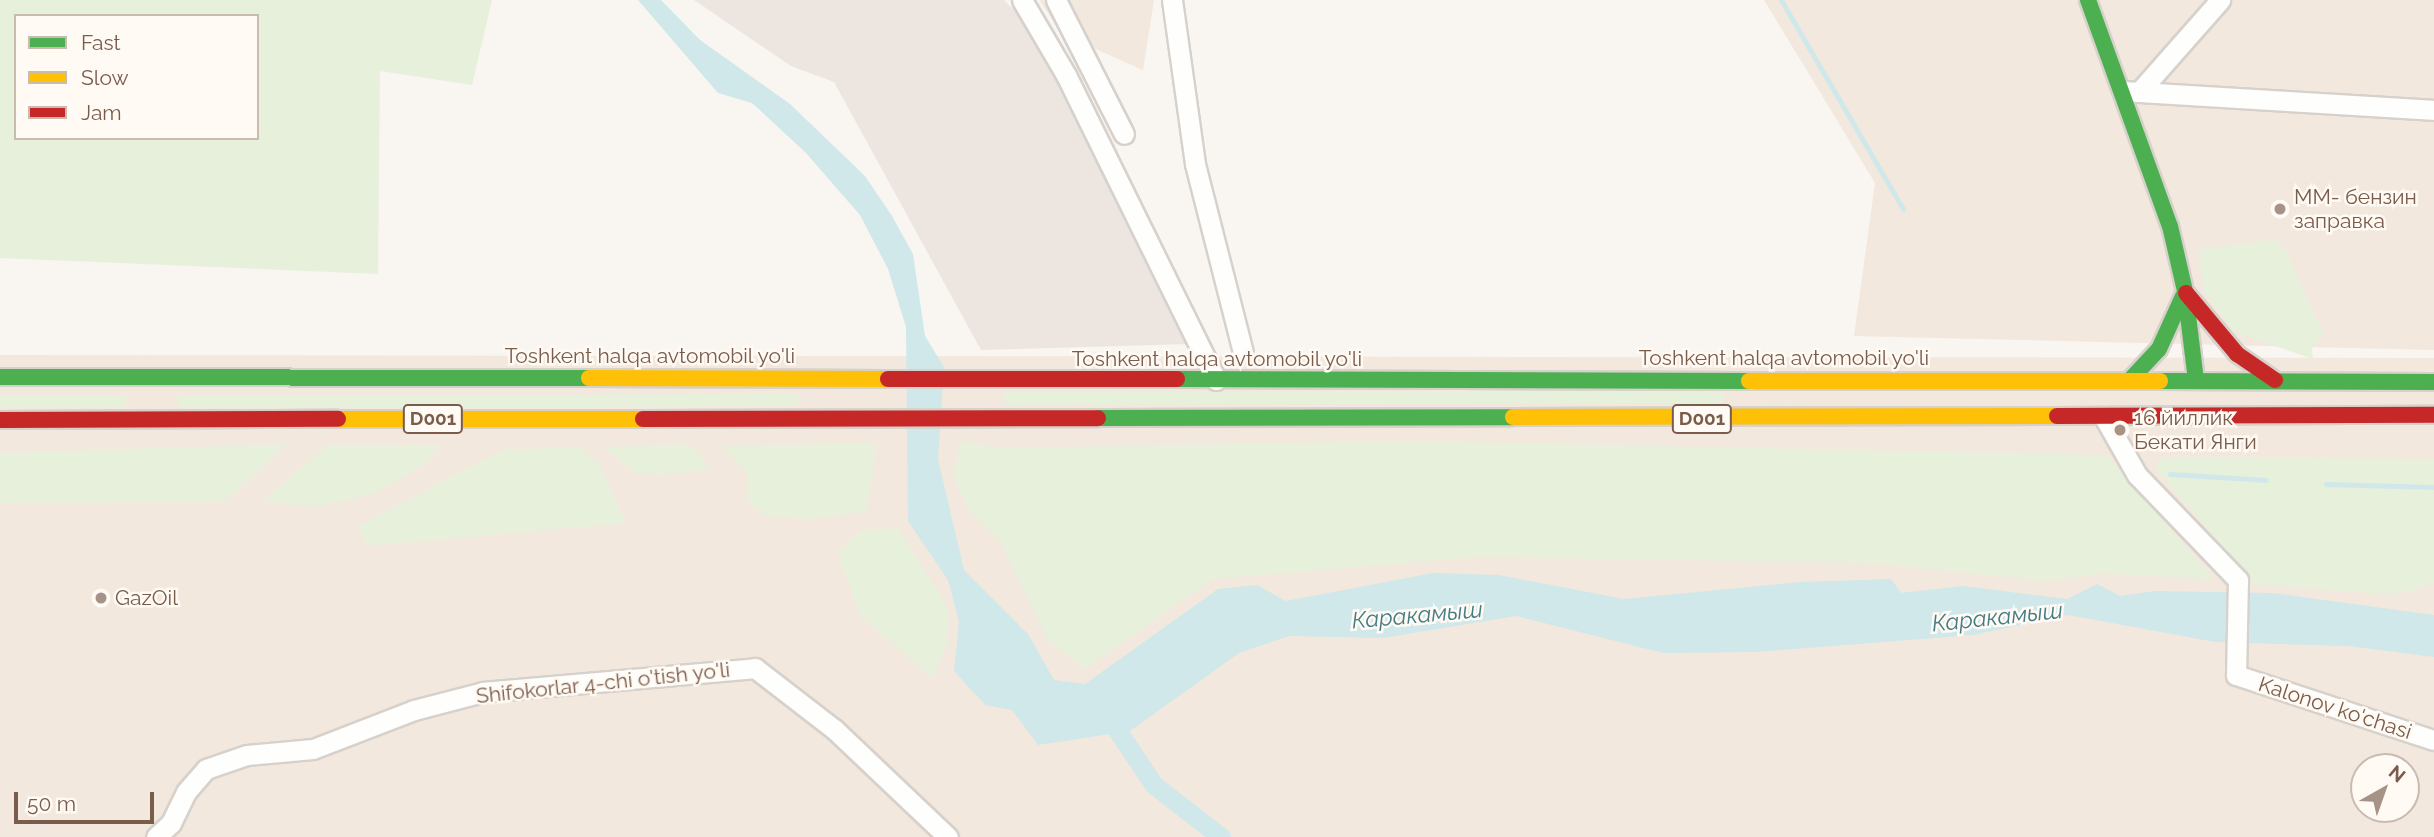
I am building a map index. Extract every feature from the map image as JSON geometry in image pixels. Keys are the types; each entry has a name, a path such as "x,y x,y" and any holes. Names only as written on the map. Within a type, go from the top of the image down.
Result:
{"main road":[{"path":"2088,0 2132,92 2169,226 2185,291 2198,417"},
{"path":"2130,380 2159,349 2185,291"},
{"path":"2185,291 2232,349 2275,380"},
{"name":"Toshkent halqa avtomobil yo'li","path":"0,377 971,381 1760,378 2434,382"},
{"path":"148,377 148,420"},
{"path":"1760,378 1760,420"},
{"name":"D001","path":"0,420 970,417 1760,420 2434,415"}],"street":[{"path":"1022,0 1066,75 1216,380"},
{"path":"1056,0 1124,134"},
{"path":"1172,0 1195,164 1243,352"},
{"path":"2132,92 2220,0"},
{"path":"2132,92 2434,110"},
{"name":"Kalonov ko'chasi","path":"2104,417 2137,475 2238,580 2236,670 2434,740"},
{"name":"Shifokorlar 4-chi o'tish yo'li","path":"156,837 171,823 186,792 206,769 247,755 313,749 414,710 482,692 755,668 834,729 948,837"}],"shaded area":[{"path":"694,0 1004,0 1027,23 1188,344 981,350 834,82 791,66"},
{"path":"1039,0 1154,0 1143,70 1062,34"},
{"path":"1764,0 2434,0 2434,350 1854,336 1875,183"},
{"path":"0,355 2434,358 2434,837 0,837"}],"green space":[{"path":"0,0 492,0 472,85 380,71 378,274 0,258"},
{"path":"2276,240 2287,253 2323,334 2312,349 2313,359 2233,331 2204,291 2198,249"},
{"path":"1724,390 1724,403 1005,405 1005,392"},
{"path":"798,394 798,406 178,408 178,396"},
{"path":"0,395 126,395 126,407 0,407"},
{"path":"1407,441 2106,455 2215,580 2105,573 2046,581 1871,563 1477,557 1212,579 1085,669 1049,642 1001,543 969,510 954,478 960,442 1004,448"},
{"path":"877,443 866,512 806,519 764,515 746,498 748,474 722,446"},
{"path":"287,444 224,502 0,503 0,453"},
{"path":"688,444 704,458 707,469 663,475 633,472 604,447"},
{"path":"327,445 442,445 420,467 377,492 317,507 264,501"},
{"path":"579,447 600,465 626,523 367,546 358,526 503,450"},
{"path":"2161,457 2434,459 2434,584 2394,595 2255,584 2157,470"},
{"path":"898,528 947,606 947,643 933,679 859,614 838,553 861,530"}],"water":[{"name":"Каракамыш","path":"638,0 661,0 700,40 790,104 865,176 892,216 913,254 925,336 944,367 938,459 964,570 1028,634 1054,680 1085,684 1218,589 1257,585 1286,601 1433,573 1499,575 1624,599 1800,582 1891,579 1901,593 1963,586 2067,599 2097,584 2120,596 2155,591 2274,593 2434,615 2434,657 2347,646 2215,642 2068,615 1973,635 1756,652 1663,653 1516,616 1383,638 1289,636 1239,653 1130,731 1038,745 1012,710 985,705 954,671 959,621 948,580 908,521 906,327 888,269 860,215 806,153 752,103 718,93"}],"waterway":[{"path":"1781,0 1903,209"},
{"path":"2170,474 2266,480"},
{"path":"2326,484 2434,487"},
{"path":"1109,718 1154,785 1221,837"}],"traffic: fast":[{"path":"2088,0 2170,226 2185,291 2196,380"},
{"path":"2130,380 2159,349 2183,296"},
{"path":"0,377 589,378"},
{"path":"1177,379 1749,381"},
{"path":"2160,381 2434,382"},
{"path":"1098,418 1513,417"}],"traffic: slow":[{"path":"589,378 888,379"},
{"path":"1749,381 2160,381"},
{"path":"1513,417 2057,416"},
{"path":"338,419 643,419"}],"traffic: jam":[{"path":"2186,293 2237,354 2275,380"},
{"path":"888,379 1177,379"},
{"path":"2057,416 2434,415"},
{"path":"643,419 1098,418"},
{"path":"0,420 338,419"}],"place":[{"name":"ММ- бензин заправка","path":"2280,209"},
{"name":"16 йиллик Бекати Янги","path":"2120,430"},
{"name":"GazOil","path":"101,598"}]}
